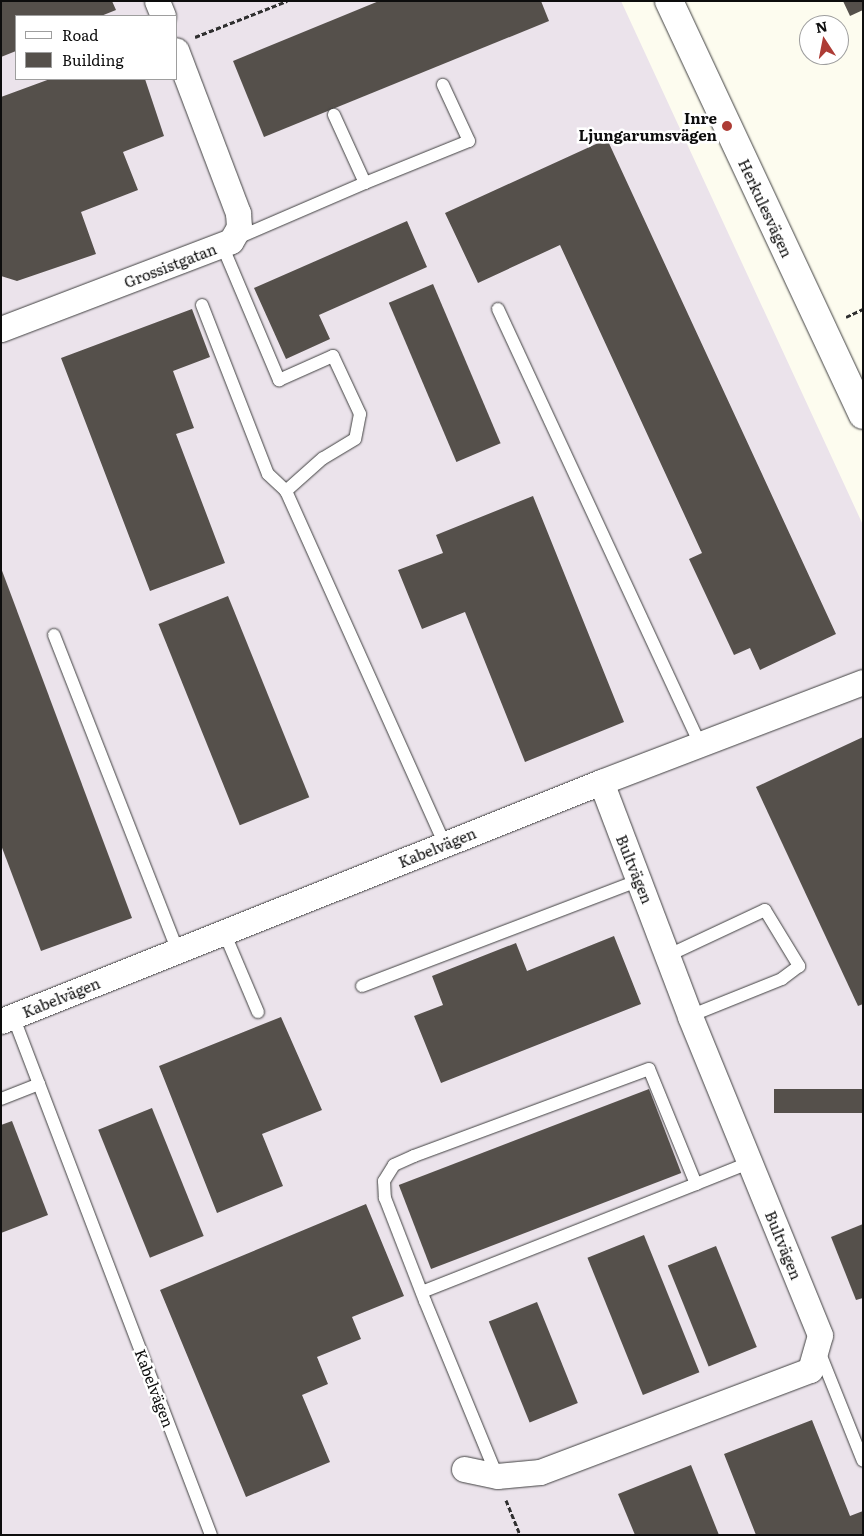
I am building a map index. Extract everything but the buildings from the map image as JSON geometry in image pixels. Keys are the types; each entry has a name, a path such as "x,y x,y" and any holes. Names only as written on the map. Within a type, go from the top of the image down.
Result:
{"street":[{"path":"157,1 163,15"},
{"name":"Herkulesvägen","path":"669,1 863,415"},
{"name":"Grossistgatan","path":"1,329 226,243 239,227 238,213 181,46"},
{"name":"Kabelvägen","path":"7,1019 601,782 863,682"},
{"name":"Bultvägen","path":"464,1469 496,1476 540,1472 810,1370 820,1335 690,1016 669,955 601,782"}],"lane":[{"path":"286,490 323,458 354,439 360,414 333,356 279,380 226,243 468,140 443,85"},
{"path":"334,115 365,183"},
{"path":"202,305 268,474 286,490 445,844"},
{"path":"498,309 700,744"},
{"path":"54,635 178,950"},
{"path":"362,986 640,880"},
{"path":"669,955 765,910 800,966 782,979 690,1016"},
{"path":"224,932 258,1012"},
{"name":"Kabelvägen","path":"7,1019 39,1084 211,1535"},
{"path":"496,1476 385,1198 384,1181 394,1165 649,1069 696,1184"},
{"path":"1,1099 39,1084"},
{"path":"422,1292 751,1162"},
{"path":"817,1346 863,1460"}],"path":[{"path":"181,46 287,1"},
{"path":"846,317 863,309"},
{"path":"496,1476 520,1535"}],"shaded area":[{"path":"1,1 621,1 863,525 863,1535 1,1535"}],"place":[{"name":"Inre Ljungarumsvägen","path":"727,126"}]}
